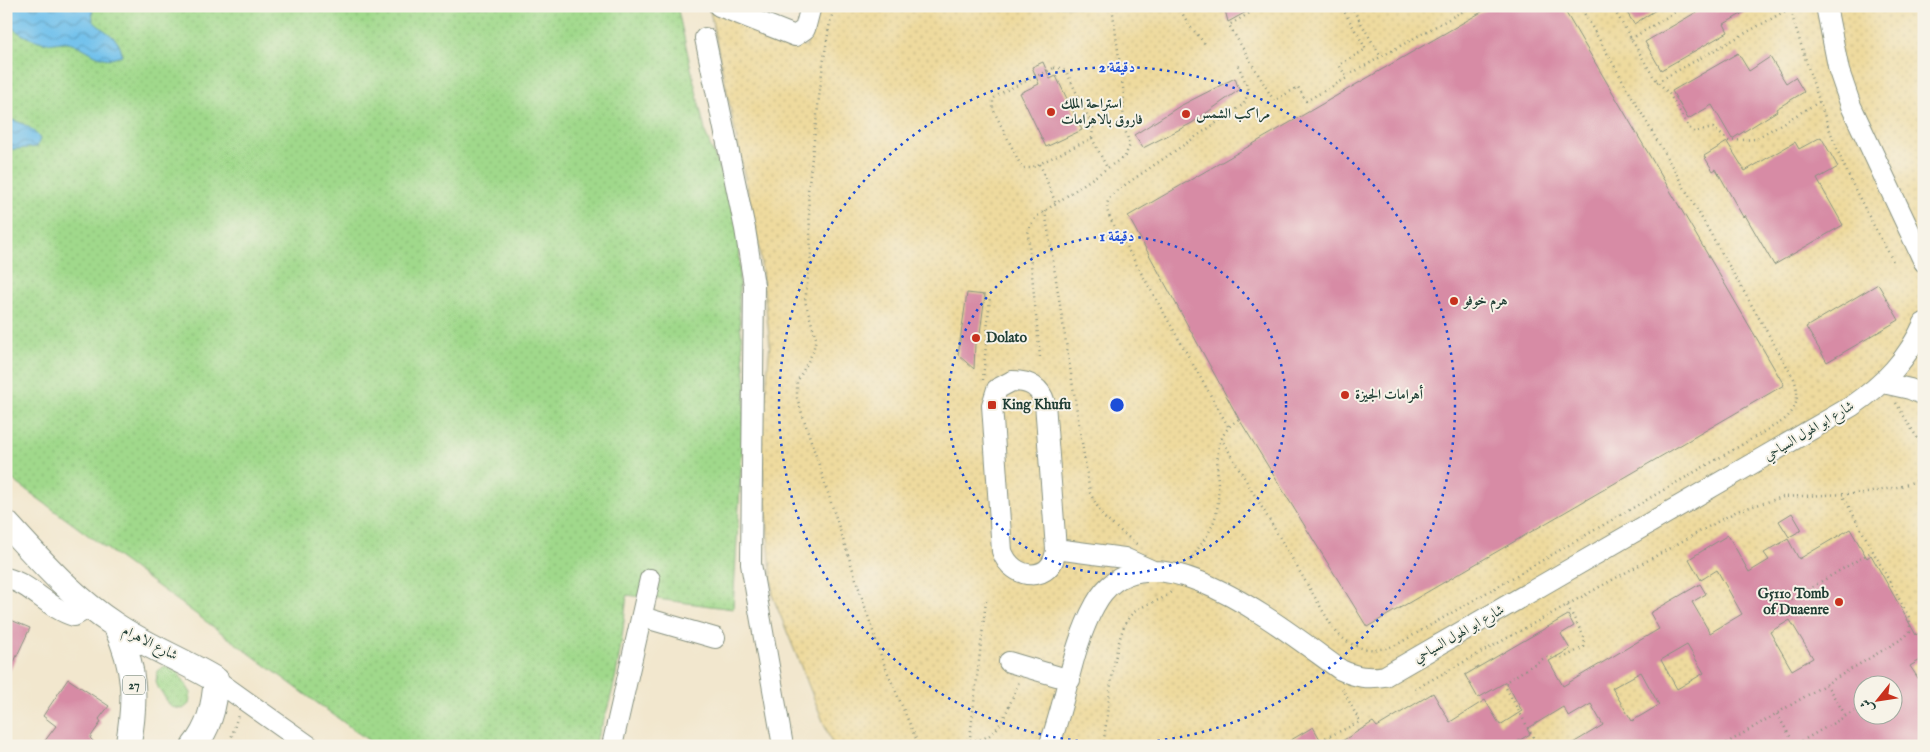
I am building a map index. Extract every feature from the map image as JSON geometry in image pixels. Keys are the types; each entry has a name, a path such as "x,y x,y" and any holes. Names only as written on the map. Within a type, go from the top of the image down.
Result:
{"main road":[{"name":"شارع الاهرام","path":"6,523 69,591 90,607 116,626 216,680"},
{"name":"27","path":"116,626 129,657 134,685 128,746"},
{"path":"194,746 210,719 216,693 216,680"}],"street":[{"path":"719,6 792,35 800,35 805,29 812,6"},
{"path":"1826,6 1839,71 1851,106 1924,262"},
{"path":"705,38 746,229 754,285 751,564 783,746"},
{"name":"شارع ابو الهول السياحي","path":"1048,745 1087,622 1105,589 1120,578 1147,568 1181,576 1216,588 1244,602 1341,670 1354,676 1370,678 1385,676 1824,422 1883,383 1910,349 1924,323"},
{"path":"1012,381 1024,381 1032,384 1043,396 1056,550 1051,566 1040,573 1032,574 1017,571 1010,567 1004,556 992,405 997,389 1012,381"},
{"path":"1883,383 1924,394"},
{"path":"1056,550 1107,554 1147,568"},
{"path":"6,578 15,580 60,612 74,616 90,607"},
{"path":"612,746 650,579"},
{"path":"642,616 715,638"},
{"path":"1017,665 1070,680"},
{"name":"شارع الاهرام","path":"216,680 309,746"}],"path":[{"path":"835,6 830,22 821,82 808,191 812,253 805,301 816,338 813,352 797,382 797,398 882,659 920,746"},
{"path":"1040,357 1028,233 1033,220 1125,156 1130,144 1122,124 1124,95 1112,6"},
{"path":"1178,6 1189,25 1207,46"},
{"path":"1262,6 1229,26 1274,101 1298,87 1306,101 1347,78 1340,65 1366,49 1341,6"},
{"path":"1351,6 1381,57"},
{"path":"1352,73 1472,6"},
{"path":"1222,438 1333,628 1354,646 1362,649 1380,650 1398,644 1781,422 1792,413 1797,400 1794,379 1580,6"},
{"path":"1612,6 1657,82 1670,95 1692,130 1698,132 1713,128 1731,141 1755,139 1819,102"},
{"path":"1631,39 1685,6"},
{"path":"1657,82 1789,7 1819,102 1860,200 1894,263"},
{"path":"1228,426 1110,218 1106,207 1108,200 1116,191 1244,104 1249,90 1237,63"},
{"path":"1092,138 1026,169 1019,165 993,108 993,99 1001,93 1054,68 1061,68 1067,73 1093,127 1092,138 1107,168"},
{"path":"1040,164 1056,204"},
{"path":"1044,211 1090,493 1103,517 1137,544 1147,568"},
{"path":"990,296 983,378 992,405"},
{"path":"1883,383 1924,449"},
{"path":"1103,746 1122,630 1136,610 1170,592 1216,518 1218,451 1228,426 1239,418"},
{"path":"1415,689 1737,511 1783,497 1814,494 1843,496 1885,490 1924,478"},
{"path":"1722,746 1905,637 1910,631 1910,619 1843,496"},
{"path":"1778,607 1873,551"},
{"path":"969,746 986,601"},
{"path":"1538,746 1506,688 1506,683 1546,657 1565,657 1584,647 1585,639 1567,604"},
{"path":"970,740 983,740 996,731 1017,665"},
{"path":"1321,740 1360,722 1340,684"},
{"path":"1826,684 1846,716"},
{"path":"229,746 241,696"},
{"path":"1777,714 1794,745 1852,713"}],"green space":[{"path":"6,6 677,6 706,135 740,220 739,311 746,385 733,609 627,595 620,653 612,691 601,728 593,746 376,746 6,475"},
{"path":"165,666 177,671 191,693 189,704 183,709 171,707 156,684 157,671"}],"sand":[{"name":"أهرامات الجيزة","path":"818,6 1924,6 1924,746 833,746 773,597 761,445 770,344 759,246 710,11 806,47"}],"water":[{"path":"6,6 92,6 93,21 115,39 122,55 108,59 68,42 48,43 37,41 11,26 6,16"},
{"path":"6,118 21,123 33,131 40,139 37,147 6,150"}],"building":[{"path":"1224,6 1257,6 1228,22"},
{"name":"هرم خوفو","path":"1492,6 1562,6 1784,385 1367,627 1239,419 1128,216"},
{"path":"1623,6 1662,6 1634,24"},
{"path":"1707,6 1713,6 1716,11 1724,6 1755,6 1724,24 1728,32 1661,70 1645,42"},
{"path":"1738,53 1749,71 1770,57 1786,83 1795,77 1804,92 1732,139 1712,105 1688,119 1672,91"},
{"name":"استراحة الملك فاروق بالاهرامات","path":"1043,62 1050,79 1056,76 1082,130 1046,147 1020,93 1039,84 1032,67"},
{"name":"مراكب الشمس","path":"1235,78 1239,90 1192,123 1143,148 1134,135 1180,106"},
{"path":"1821,137 1838,167 1817,179 1843,225 1774,265 1745,215 1743,217 1716,169 1713,171 1704,156 1727,142 1745,171 1795,142 1799,149"},
{"path":"1878,284 1899,320 1827,362 1806,327"},
{"path":"967,293 985,295 979,341 975,344 974,369 958,355"},
{"path":"1792,513 1802,530 1789,537 1779,521"},
{"path":"1850,529 1867,558 1871,555 1916,635 1924,630 1924,658 1910,666 1924,687 1924,746 1568,746 1603,725 1591,704 1569,717 1563,707 1527,729 1530,734 1510,746 1334,746 1373,722 1377,727 1433,693 1450,722 1485,700 1500,725 1522,711 1506,682 1478,698 1465,675 1568,615 1574,626 1561,634 1570,649 1549,661 1563,686 1659,629 1650,613 1700,584 1706,594 1692,602 1710,633 1742,614 1717,570 1701,580 1689,559 1728,535 1749,572 1769,560 1764,553 1788,539 1799,559","holes":["1790,620 1813,658 1792,670 1770,632","1687,645 1704,673 1677,689 1661,660","1641,672 1659,705 1632,721 1612,688"]},
{"path":"6,618 30,628 6,679"},
{"path":"68,679 109,706 99,719 101,722 90,738 98,746 41,746 56,726 43,716"},
{"path":"1313,727 1324,746 1281,746"}],"place":[{"name":"استراحة الملك فاروق بالاهرامات","path":"1051,112"},
{"name":"مراكب الشمس","path":"1186,114"},
{"name":"هرم خوفو","path":"1454,301"},
{"name":"Dolato","path":"976,338"},
{"name":"أهرامات الجيزة","path":"1345,395"},
{"name":"King Khufu","path":"992,405"},
{"name":"G5110 Tomb of Duaenre","path":"1839,602"}]}
